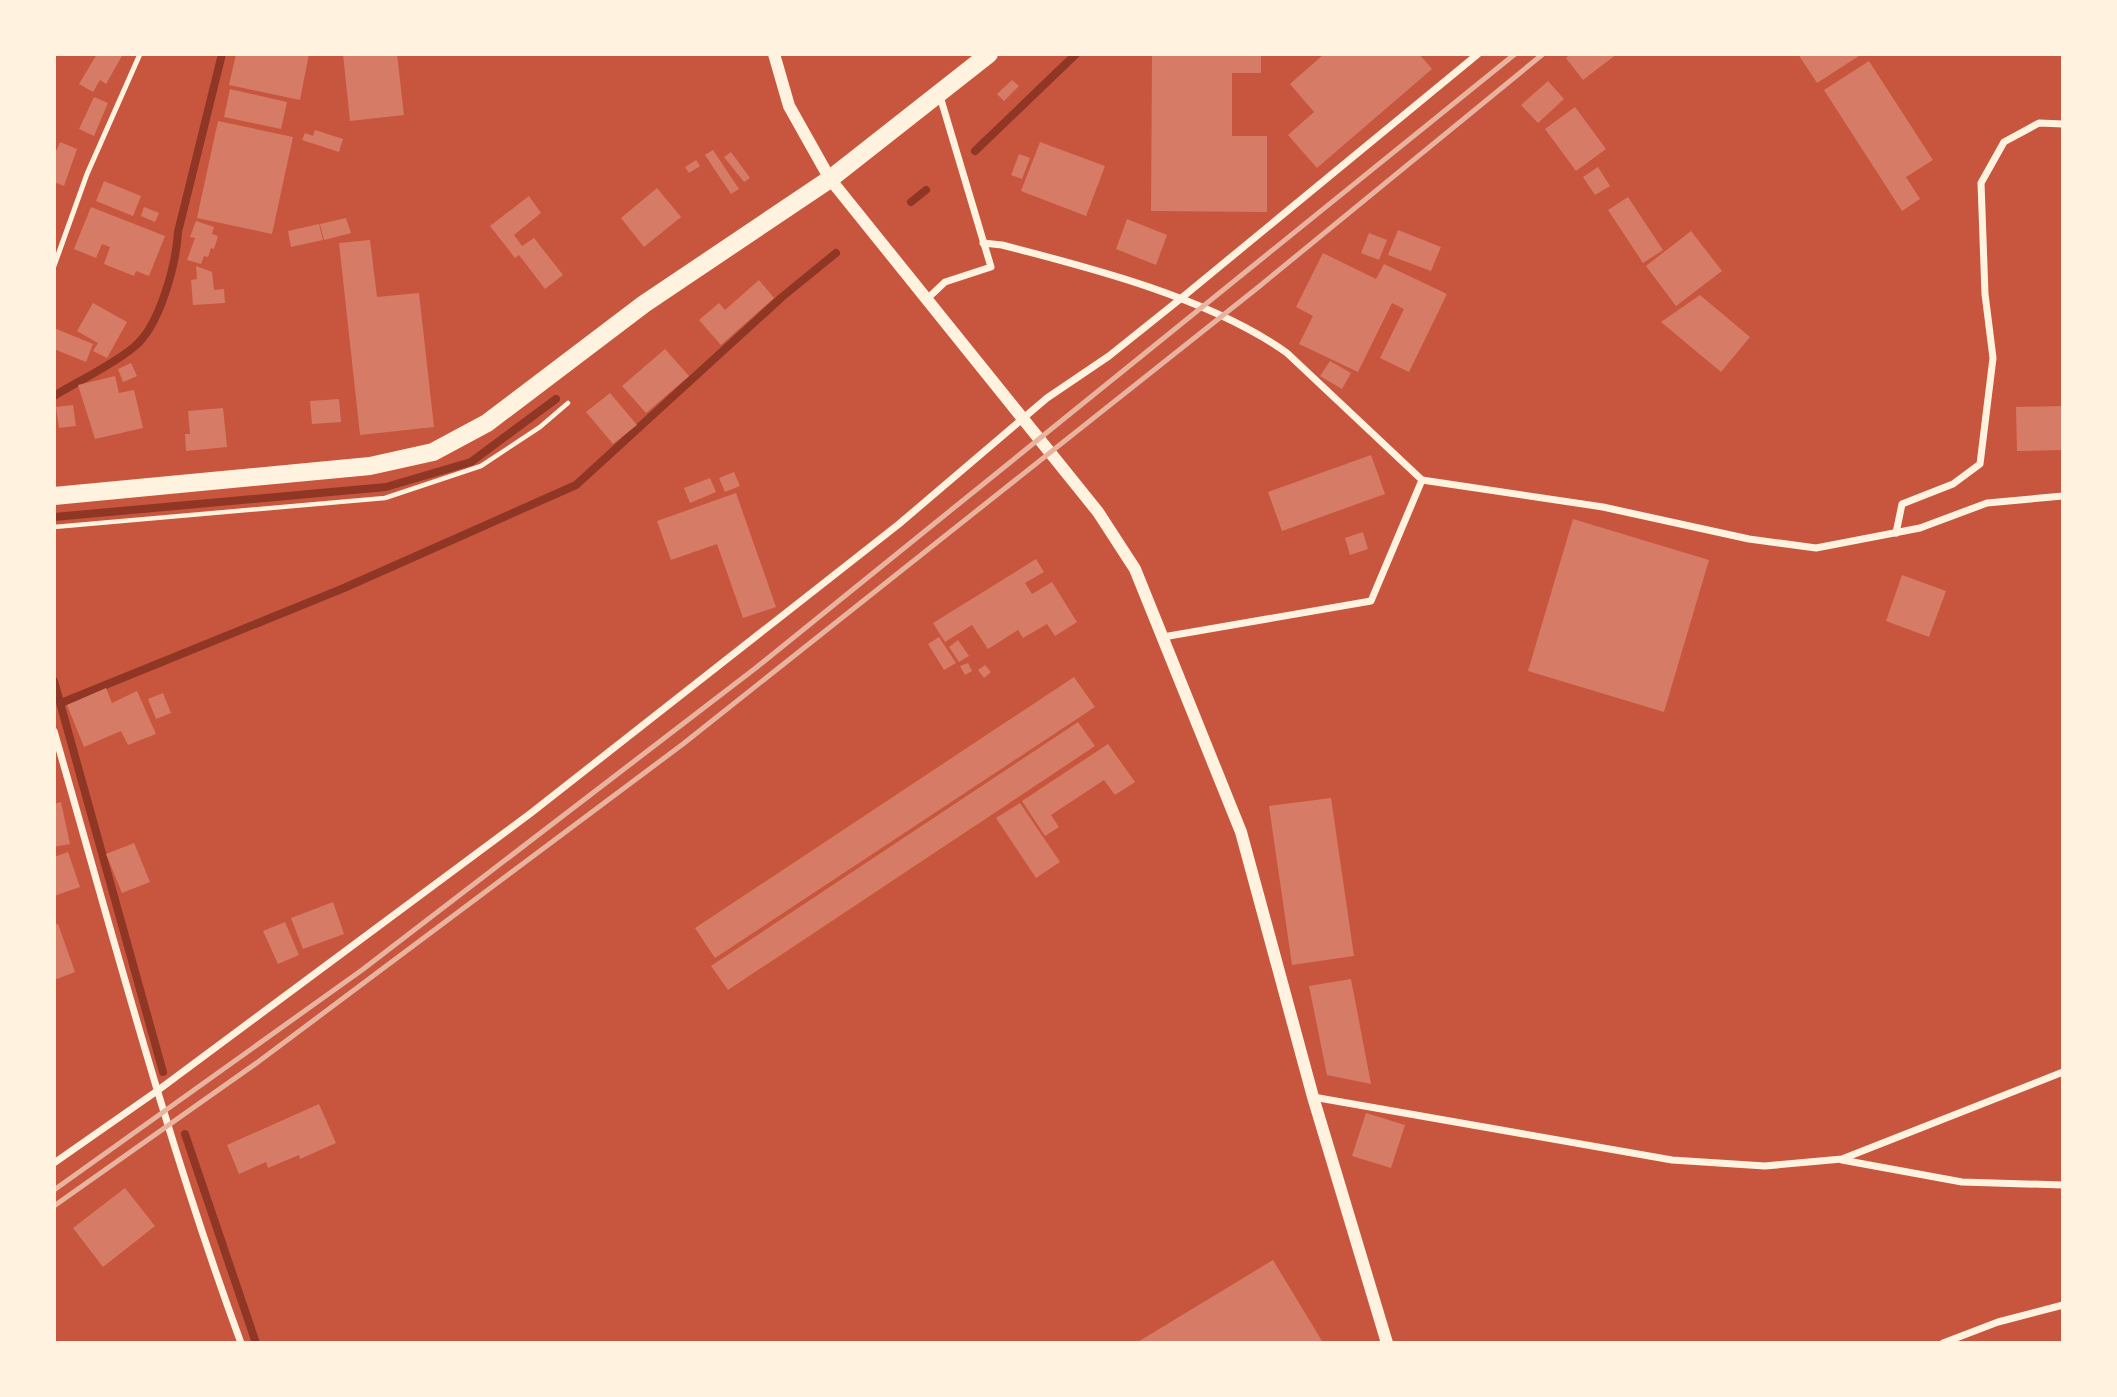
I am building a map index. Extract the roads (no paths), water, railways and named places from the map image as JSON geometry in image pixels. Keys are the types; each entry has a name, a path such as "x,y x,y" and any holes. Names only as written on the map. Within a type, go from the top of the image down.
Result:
{"main road":[{"path":"54,496 370,466 433,452 487,423 644,304 830,179 989,54"}],"street":[{"path":"774,54 789,106 830,179 1098,512 1135,569 1241,832 1313,1097 1387,1343"},
{"path":"54,1163 157,1091 531,813 899,524 1022,418 1109,356 1179,300 1478,54"},
{"path":"927,299 945,282 991,267 939,93"},
{"path":"1896,533 1902,504 1953,484 1980,464 1993,358 1985,293 1981,183 2004,142 2039,123 2063,124"},
{"path":"983,243 1065,261 1241,324 1287,353 1422,480 1603,507 1749,539 1816,548 1920,528 1987,503 2063,496"},
{"path":"1163,637 1371,601 1422,480"},
{"path":"54,731 157,1091 206,1248 241,1343"},
{"path":"1842,1160 2063,1072"},
{"path":"1313,1097 1672,1160 1765,1166 1842,1160 1962,1182 2063,1185"},
{"path":"1943,1343 1998,1322 2063,1306"}],"lane":[{"path":"54,266 87,174 140,54"}],"waterway":[{"path":"54,396 125,354 152,325 170,277 178,232 222,54"},
{"path":"975,151 1076,54"},
{"path":"911,202 926,190"},
{"path":"61,703 344,588 576,485 782,297 836,253"},
{"path":"54,517 386,487 471,462 556,399"},
{"path":"54,681 163,1072"},
{"path":"185,1134 256,1343"}],"railway":[{"path":"54,1190 362,970 757,667 1515,54"},
{"path":"54,1206 258,1062 683,744 1256,289 1543,54"}]}
